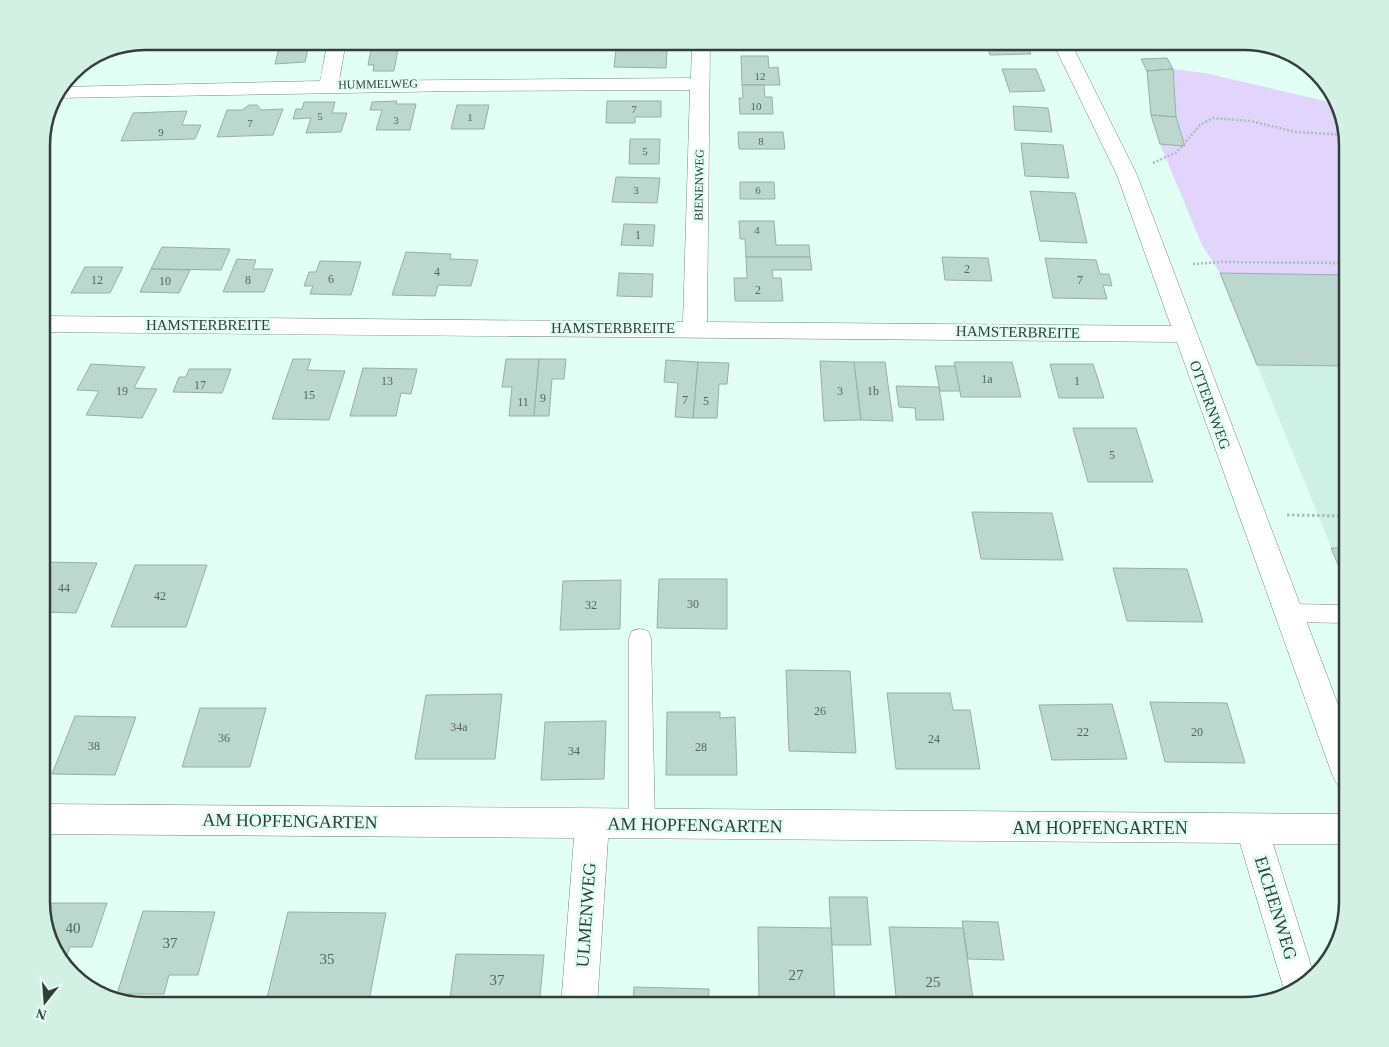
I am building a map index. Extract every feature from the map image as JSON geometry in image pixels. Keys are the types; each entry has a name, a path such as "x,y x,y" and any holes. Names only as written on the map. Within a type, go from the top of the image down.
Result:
{"street":[{"path":"329,85 335,50"},
{"name":"BIENENWEG","path":"695,328 701,50"},
{"name":"OTTERNWEG","path":"1065,50 1122,164 1339,750"},
{"name":"HUMMELWEG","path":"66,93 329,85 514,83 700,84"},
{"name":"HAMSTERBREITE","path":"50,324 695,328 1184,334"},
{"name":"AM HOPFENGARTEN","path":"50,819 1252,830 1339,829"},
{"name":"ULMENWEG","path":"580,997 592,824"},
{"name":"EICHENWEG","path":"1252,830 1298,980"}],"lane":[{"path":"1288,613 1339,614"},
{"path":"640,638 642,825"}],"path":[{"path":"1122,164 1145,164 1161,161 1178,152 1200,126 1213,118 1250,121 1296,132 1338,135"},
{"path":"1160,267 1222,262 1339,263"},
{"path":"1251,515 1339,516"}],"shaded area":[{"path":"1173,69 1205,73 1328,102 1337,126 1339,145 1339,275 1220,273 1202,245 1160,144 1185,145 1176,117"},
{"path":"1220,273 1339,275 1339,566"}],"building":[{"path":"278,50 308,50 305,62 275,64"},
{"path":"371,50 398,50 394,71 373,71 374,65 368,65"},
{"path":"616,50 667,51 666,68 614,67"},
{"path":"988,50 1029,50 1031,54 990,55"},
{"path":"741,56 768,56 769,68 778,67 780,85 742,85"},
{"path":"1167,58 1173,69 1147,71 1141,59"},
{"path":"1002,69 1036,69 1045,91 1010,92"},
{"path":"1173,69 1176,117 1151,115 1147,71"},
{"path":"742,85 764,85 765,97 772,97 773,114 740,114 739,98 743,98"},
{"path":"397,101 396,104 416,104 410,130 376,130 382,110 370,110 372,102"},
{"path":"607,101 661,101 661,117 635,117 635,123 606,123"},
{"path":"304,102 335,102 332,113 347,113 341,132 306,133 311,118 293,119 296,109 302,109"},
{"path":"249,105 257,105 261,110 283,109 273,135 217,137 227,110 242,110"},
{"path":"457,105 489,105 484,129 451,129"},
{"path":"1013,106 1048,108 1052,132 1015,130"},
{"path":"187,111 182,125 201,125 195,139 121,141 133,113"},
{"path":"1151,115 1176,117 1185,146 1160,144"},
{"path":"738,132 783,132 785,149 739,149"},
{"path":"630,139 660,139 659,164 629,164"},
{"path":"1021,143 1063,145 1069,178 1025,176"},
{"path":"616,177 660,178 657,203 612,202"},
{"path":"740,182 774,182 775,199 740,199"},
{"path":"1030,191 1075,193 1087,243 1040,241"},
{"path":"739,221 774,221 776,245 809,245 810,257 746,257 745,239 740,239"},
{"path":"624,224 655,225 653,246 621,245"},
{"path":"162,247 230,249 221,270 151,269"},
{"path":"406,252 451,254 450,259 478,260 471,286 438,285 435,296 392,295"},
{"path":"746,257 810,257 812,270 772,270 773,278 781,278 783,301 735,301 734,278 747,278"},
{"path":"942,257 988,258 992,281 945,280"},
{"path":"1045,258 1096,260 1100,274 1109,274 1112,286 1103,285 1107,299 1053,298"},
{"path":"237,259 256,260 253,269 273,269 264,292 223,292"},
{"path":"320,261 361,262 351,295 310,294 313,286 304,286 309,272 316,272"},
{"path":"85,267 123,267 110,293 71,293"},
{"path":"151,269 190,270 179,293 140,292"},
{"path":"619,273 653,274 652,297 617,296"},
{"path":"1220,273 1339,275 1339,366 1257,365"},
{"path":"293,359 311,359 307,370 345,371 329,420 272,419"},
{"path":"506,359 539,359 534,416 509,416 512,387 502,387"},
{"path":"539,359 566,359 564,379 552,379 549,416 534,416"},
{"path":"666,360 698,362 693,418 675,417 678,383 664,382"},
{"path":"820,361 854,362 861,420 824,421"},
{"path":"698,362 729,363 727,384 719,384 717,418 693,418"},
{"path":"854,362 885,362 893,421 861,420"},
{"path":"954,362 1012,362 1021,397 961,397"},
{"path":"91,364 145,367 134,388 157,389 142,418 86,415 99,391 77,390"},
{"path":"1050,364 1093,364 1104,398 1059,398"},
{"path":"935,366 955,366 960,391 940,391"},
{"path":"363,368 417,369 411,394 401,393 396,416 350,416"},
{"path":"189,369 231,369 222,393 173,392 179,377 186,377"},
{"path":"896,386 939,387 944,420 916,420 915,408 899,407"},
{"path":"1073,428 1136,428 1153,482 1088,482"},
{"path":"972,512 1052,513 1063,560 981,559"},
{"path":"1331,548 1339,548 1339,567"},
{"path":"50,562 97,563 76,613 50,612"},
{"path":"135,565 207,565 186,627 111,627"},
{"path":"1113,568 1187,569 1203,622 1127,621"},
{"path":"659,579 727,579 727,629 657,628"},
{"path":"621,580 620,629 560,630 563,581"},
{"path":"786,670 850,671 856,753 789,751"},
{"path":"887,693 950,693 953,710 970,710 980,769 896,769"},
{"path":"502,694 495,759 415,759 426,695"},
{"path":"1150,702 1227,703 1245,763 1165,762"},
{"path":"1112,704 1127,759 1052,760 1039,705"},
{"path":"200,708 266,708 250,767 182,767"},
{"path":"667,712 720,712 720,718 735,717 737,775 666,775"},
{"path":"75,716 136,717 115,775 52,774"},
{"path":"606,721 604,779 541,780 545,722"},
{"path":"829,897 867,897 871,945 832,945"},
{"path":"50,903 107,903 92,947 70,947 67,955 55,933"},
{"path":"143,911 215,912 198,975 169,975 164,994 117,993"},
{"path":"288,912 386,913 370,997 267,997"},
{"path":"962,921 998,922 1004,960 968,959"},
{"path":"758,927 831,928 835,997 759,997"},
{"path":"889,927 963,928 973,997 896,997"},
{"path":"456,954 544,955 540,997 450,997"},
{"path":"634,987 709,989 709,997 633,997"}]}
